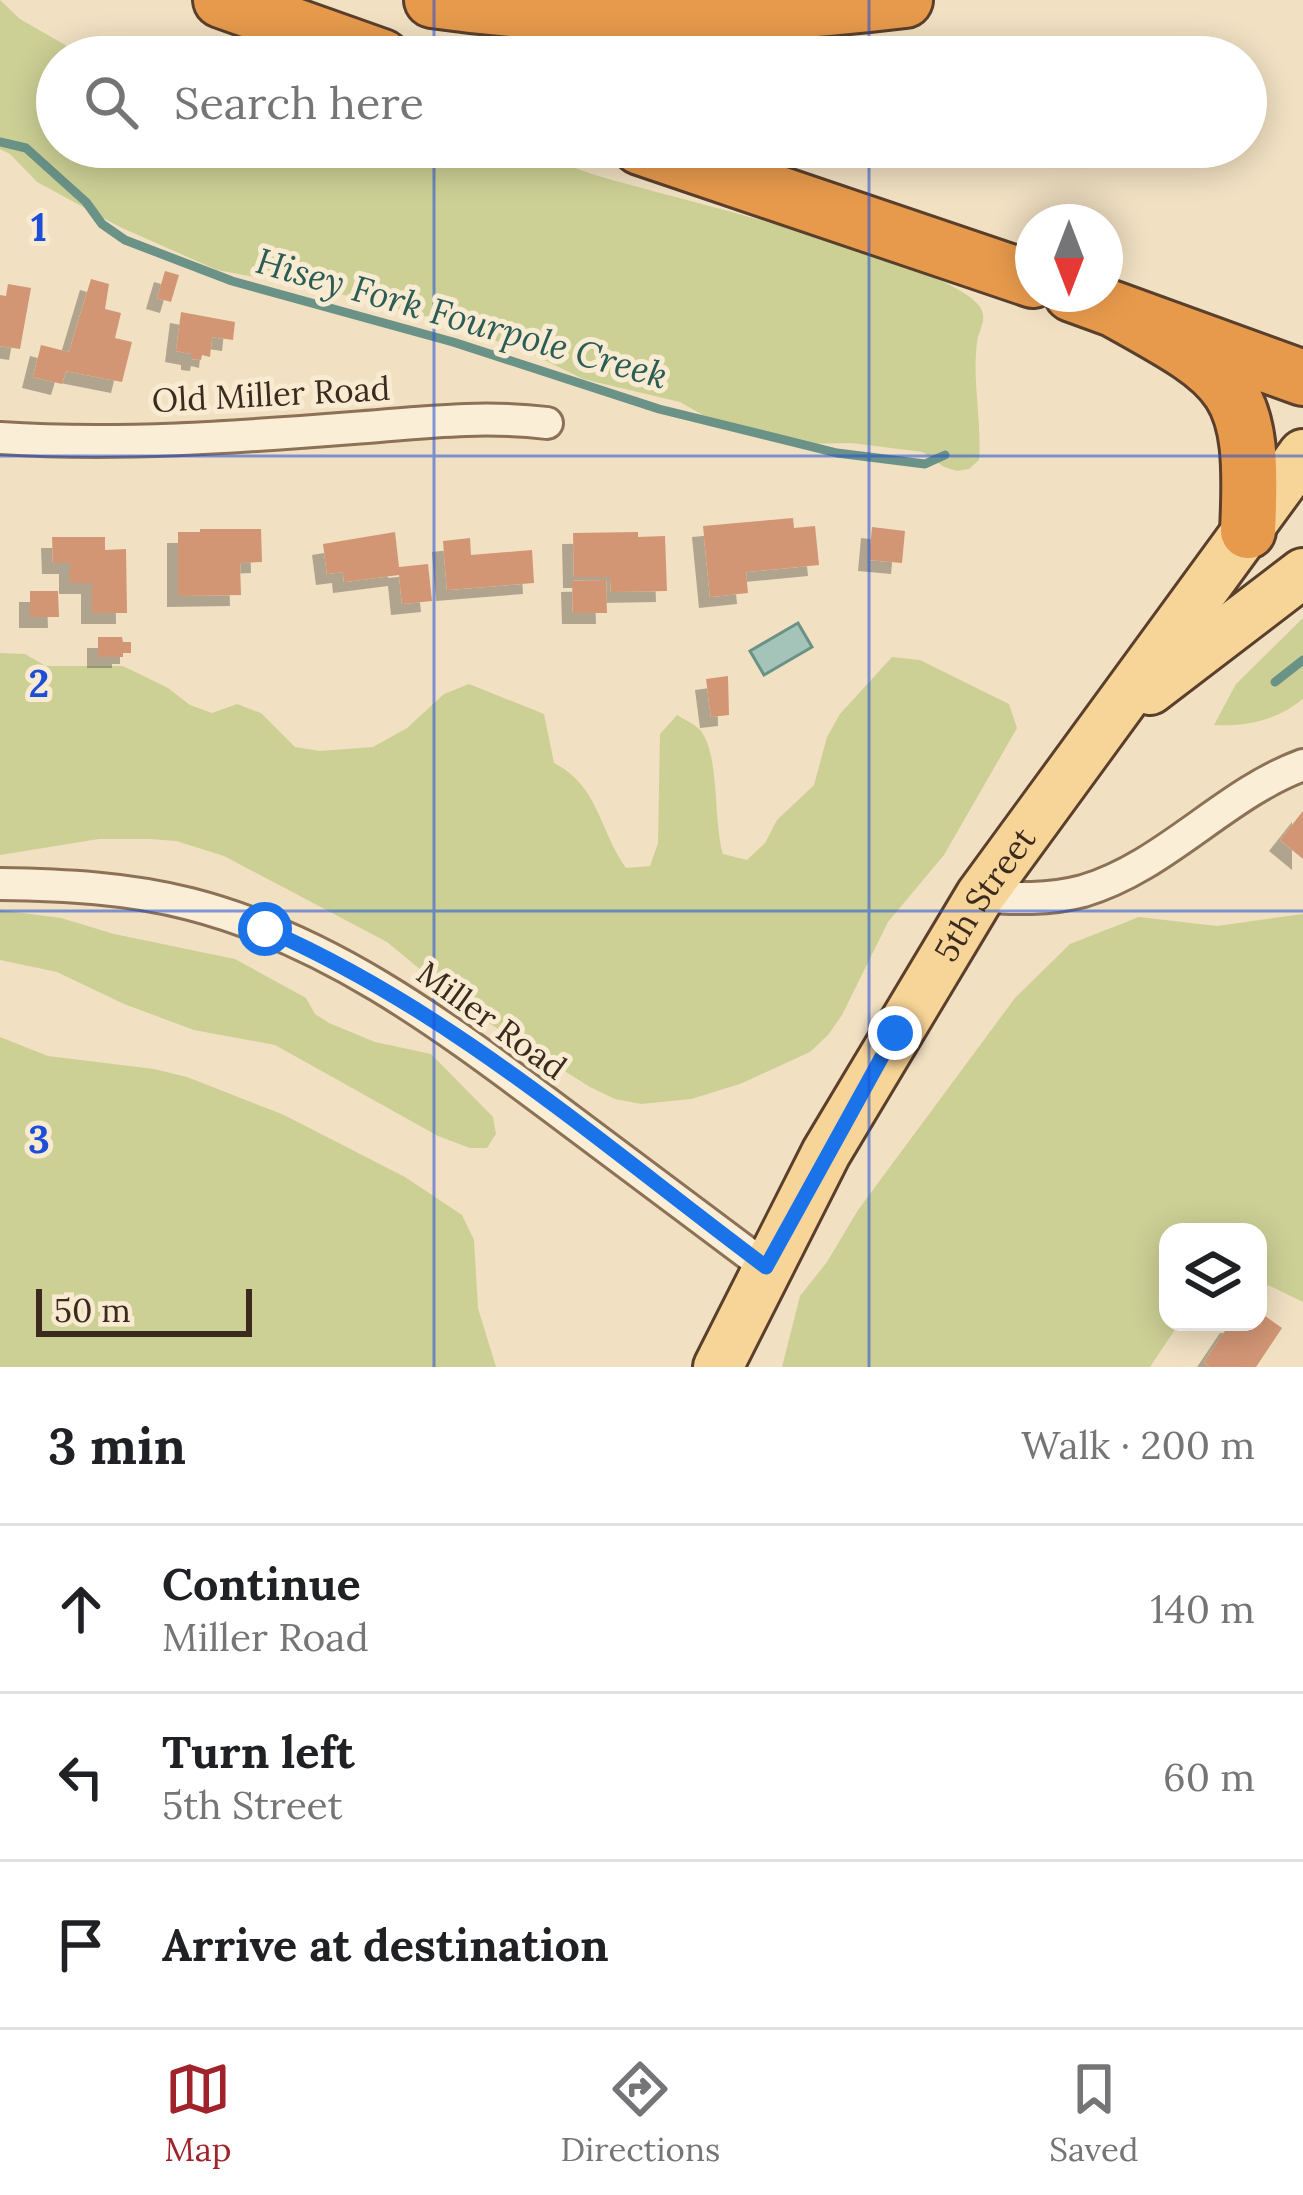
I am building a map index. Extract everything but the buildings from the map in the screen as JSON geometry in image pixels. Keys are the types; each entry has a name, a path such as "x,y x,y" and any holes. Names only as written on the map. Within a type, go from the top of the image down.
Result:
{"highway":[{"path":"221,0 323,36"},
{"path":"432,0 638,14 744,14 905,0"},
{"path":"702,168 1015,274"},
{"path":"1112,312 1203,362 1225,380 1246,424 1248,531"},
{"path":"1122,312 1303,378"}],"main road":[{"name":"5th Street","path":"718,1367 766,1267 883,1053 980,896 1303,454"},
{"path":"1107,722 1303,573"}],"street":[{"name":"Old Miller Road","path":"0,438 271,434 478,417 547,423"},
{"path":"980,896 1056,896 1111,880 1249,792 1303,765"},
{"name":"Miller Road","path":"0,884 98,888 193,905 265,929 340,963 436,1020 766,1267"}],"green space":[{"path":"0,0 20,19 50,36 36,36 36,168 576,168 865,252 958,290 980,307 983,316 976,357 979,460 957,471 923,452 851,443 797,444 729,430 680,402 583,379 528,352 422,315 217,270 120,227 37,182 0,149"},
{"path":"1303,618 1303,699 1261,721 1214,725 1236,684"},
{"path":"0,653 25,654 46,666 123,666 212,713 237,704 261,713 295,747 320,751 373,747 407,728 444,694 469,684 544,714 554,763 589,796 626,868 650,866 658,843 660,734 677,715 699,729 707,742 723,854 747,860 765,843 777,820 814,785 827,737 840,714 892,657 920,660 1009,704 1017,728 944,855 888,922 828,1035 810,1052 740,1084 691,1099 641,1104 590,1087 473,1013 387,942 224,856 176,841 150,839 99,839 0,855"},
{"path":"0,910 61,918 235,959 306,998 315,1014 329,1023 375,1042 431,1054 493,1117 496,1134 487,1148 470,1148 438,1136 275,1045 194,1030 57,972 0,960"},
{"path":"1303,914 1303,1302 1267,1286 1267,1223 1159,1223 1159,1331 1174,1331 1150,1367 782,1367 800,1296 1015,998 1070,944 1139,917 1217,926"},
{"path":"0,1037 48,1056 187,1077 284,1115 405,1177 462,1215 474,1240 478,1308 496,1367 0,1367"}],"water":[{"path":"798,623 812,647 764,675 750,651"}],"waterway":[{"name":"Hisey Fork Fourpole Creek","path":"0,142 26,148 36,157"},
{"name":"Hisey Fork Fourpole Creek","path":"48,168 86,202 102,224 125,240 232,281 453,342 659,409 837,453 925,464 945,455"},
{"path":"1275,682 1303,660"}],"route":[{"path":"265,929 354,970 436,1020 766,1267 895,1033"}]}
